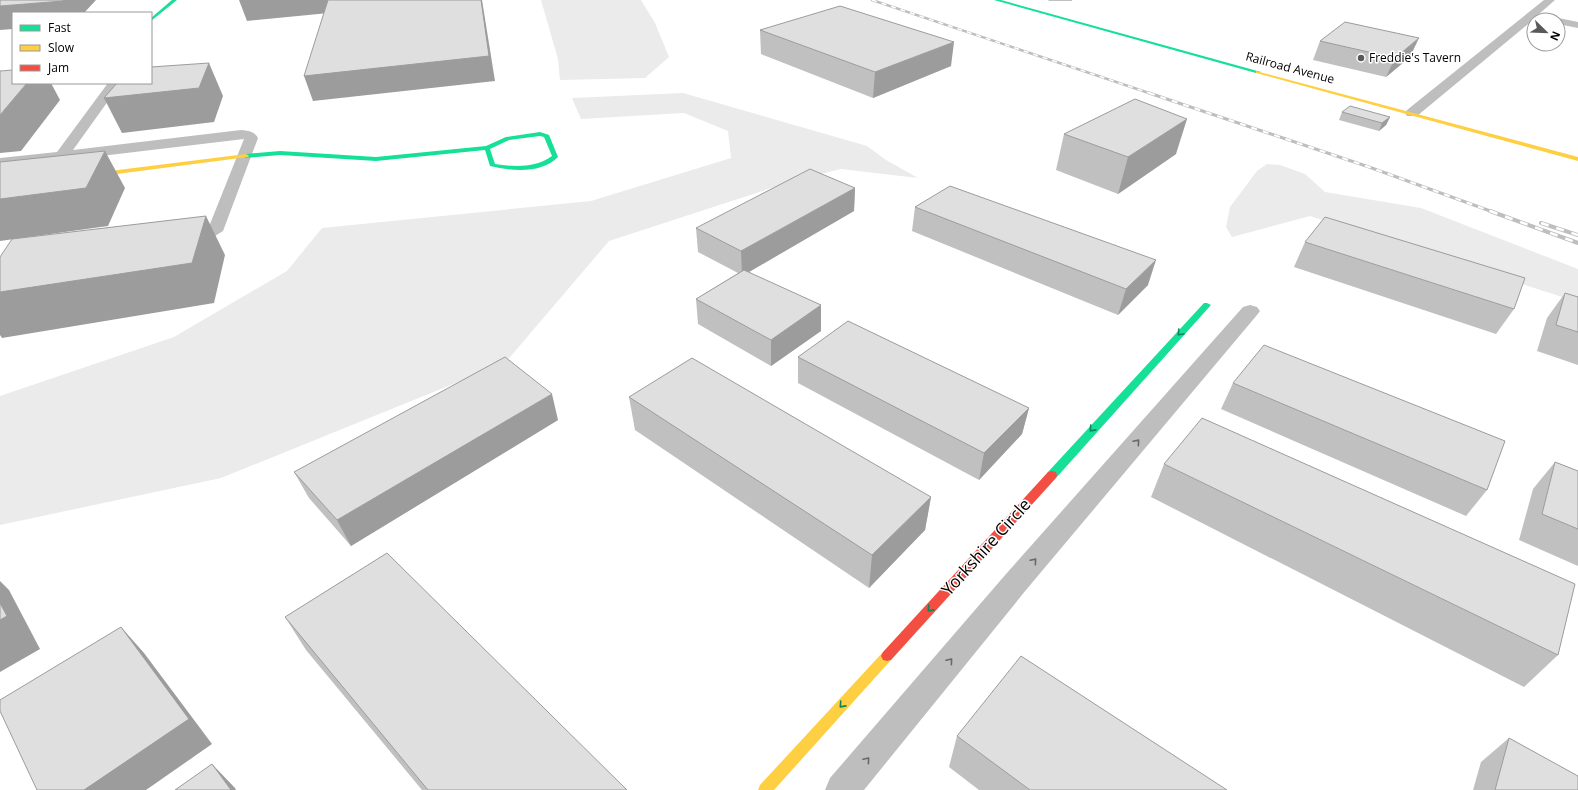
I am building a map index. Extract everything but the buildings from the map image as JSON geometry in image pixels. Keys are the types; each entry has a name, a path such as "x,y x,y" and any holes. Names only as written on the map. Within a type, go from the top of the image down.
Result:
{"street":[{"path":"152,19 175,0"},
{"name":"Railroad Avenue","path":"996,0 1578,159"},
{"path":"1536,12 1550,0"},
{"path":"1412,113 1526,21"},
{"path":"1566,23 1578,25"},
{"path":"61,156 114,84"},
{"path":"0,163 241,134 248,135 251,138 218,227 201,236 170,241"},
{"path":"79,177 244,156 280,153 376,159 486,148 508,138 544,134 547,136 555,157 547,163 507,168 499,167 492,165 486,148"},
{"name":"Yorkshire Circle","path":"765,790 1206,305"},
{"path":"842,790 1016,582 1250,311"}],"shaded area":[{"path":"541,0 641,0 655,23 669,57 645,78 560,80 558,59"},
{"path":"683,93 867,146 886,160 918,178 841,169 796,180 609,241 505,363 221,478 0,525 0,396 174,337 287,271 322,228 591,201 731,158 728,131 684,113 581,119 572,98"},
{"path":"1267,164 1280,165 1305,174 1325,192 1421,208 1578,269 1578,302 1310,216 1232,237 1226,227 1230,207 1257,171"}],"railway":[{"path":"872,0 1152,94"},
{"path":"1149,93 1369,167 1493,212"},
{"path":"1490,211 1578,243"},
{"path":"1541,223 1578,235"}],"traffic: fast":[{"path":"152,19 175,0"},
{"path":"996,0 1258,72"},
{"path":"246,156 280,153 376,159 487,148 508,138 540,134 547,136 555,157 536,166 498,166 492,165 487,148"},
{"path":"1052,475 1207,305"}],"traffic: slow":[{"path":"1258,72 1578,159"},
{"path":"86,176 246,156"},
{"path":"765,790 887,656"}],"traffic: jam":[{"path":"887,656 1052,475"}],"place":[{"name":"Freddie's Tavern","path":"1361,58"}]}
